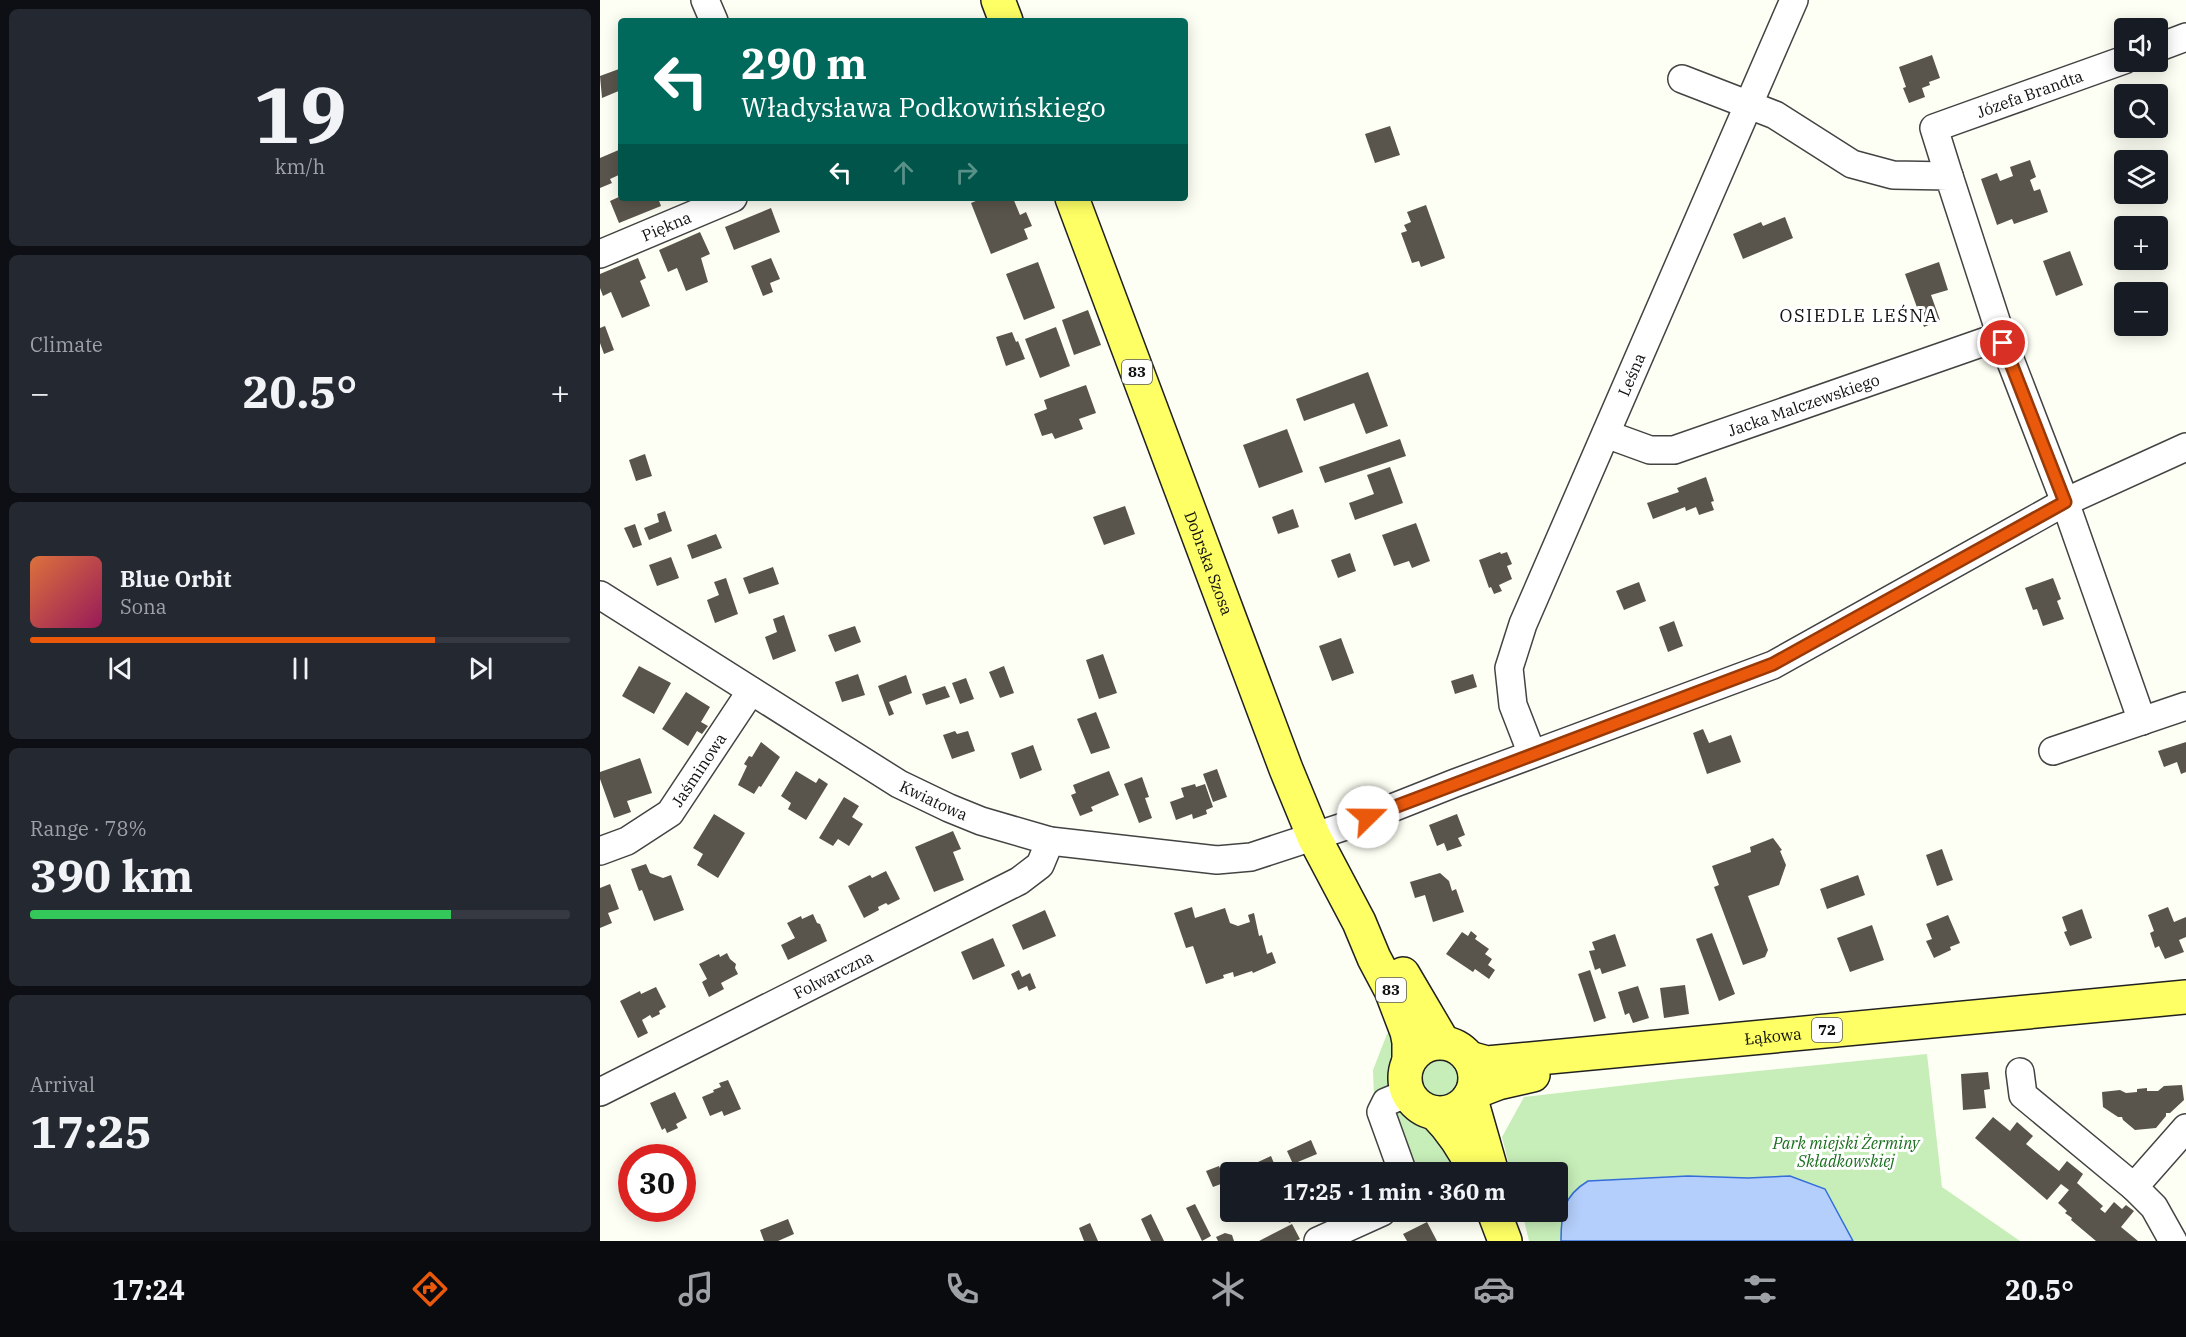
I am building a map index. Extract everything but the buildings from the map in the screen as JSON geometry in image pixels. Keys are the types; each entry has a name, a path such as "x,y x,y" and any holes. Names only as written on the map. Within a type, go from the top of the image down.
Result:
{"main road":[{"path":"998,0 1005,18"},
{"name":"Dobrska Szosa","path":"1073,201 1314,837 1359,922 1401,1014 1409,1042 1409,1061"},
{"name":"Dobrska Szosa","path":"1359,922 1387,950 1456,1050"},
{"name":"Łąkowa","path":"1456,1050 1487,1063 2186,997"},
{"name":"Łąkowa","path":"1471,1095 1498,1083 1552,1073 2186,1015"},
{"name":"72","path":"1409,1061 1423,1046 1456,1050"},
{"path":"1456,1050 1476,1075 1471,1095 1474,1162"},
{"path":"1409,1061 1405,1071 1405,1082 1414,1103 1424,1110 1435,1113 1448,1126 1470,1162"},
{"name":"72","path":"1435,1113 1455,1110 1471,1095"},
{"path":"1498,1222 1507,1241"},
{"path":"1504,1222 1507,1241"}],"street":[{"path":"705,0 713,18"},
{"name":"Leśna","path":"1532,754 1513,705 1509,669 1523,624 1794,0"},
{"path":"2168,44 2186,37"},
{"name":"Józefa Brandta","path":"1949,176 1934,128 2114,64"},
{"path":"1682,79 1775,116 1852,164 1893,175 1949,176 2001,336 2065,502 2142,721"},
{"name":"Piękna","path":"600,254 726,201"},
{"name":"Jacka Malczewskiego","path":"1606,434 1650,450 1674,450 2001,336"},
{"name":"Kwiatowa","path":"600,595 899,784 970,816 1050,841 1217,860 1251,857 1314,837 1773,664 2065,502 2186,447"},
{"name":"Jaśminowa","path":"600,851 627,841 670,813 752,691"},
{"path":"2053,751 2186,706"},
{"name":"Folwarczna","path":"600,1092 1019,881 1040,865 1050,841"},
{"path":"2020,1072 2023,1095 2134,1187 2154,1207 2173,1241"},
{"path":"1399,1162 1381,1112 1386,1102 1408,1093"},
{"path":"2134,1187 2186,1128"},
{"path":"1318,1241 1360,1222"}],"green space":[{"path":"1394,1030 1397,1061 1394,1081 1374,1098 1373,1070 1387,1034"},
{"path":"1435,1054 1445,1054 1457,1061 1464,1073 1464,1083 1457,1095 1445,1102 1435,1102 1420,1091 1416,1083 1416,1073 1427,1058"},
{"name":"Park miejski Żerminy Składkowskiej","path":"1927,1054 1942,1187 2020,1241 1529,1241 1524,1222 1568,1222 1568,1162 1508,1162 1502,1137 1524,1097"},
{"path":"1404,1106 1422,1122 1427,1123 1454,1162 1411,1162 1394,1112"}],"water":[{"path":"1688,1176 1748,1178 1790,1176 1825,1189 1853,1241 1561,1241 1562,1222 1568,1222 1568,1199 1588,1181"}],"district":[{"name":"OSIEDLE LEŚNA","path":"1859,316"}],"route":[{"path":"1368,817 1773,664 2065,502 2003,343"}]}
